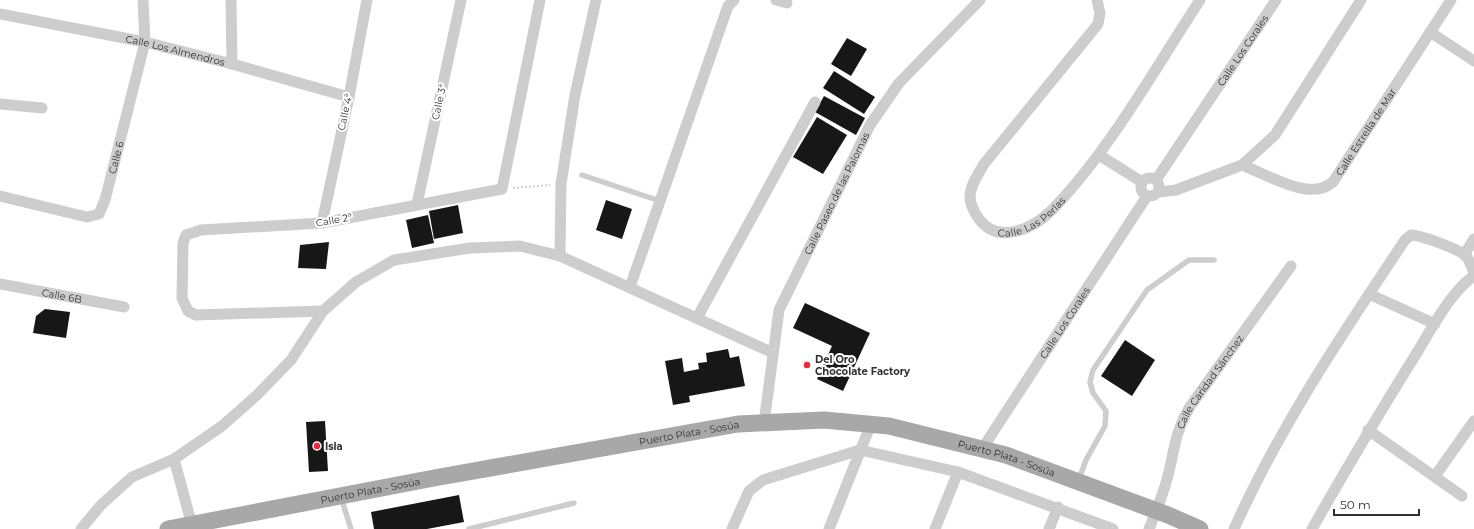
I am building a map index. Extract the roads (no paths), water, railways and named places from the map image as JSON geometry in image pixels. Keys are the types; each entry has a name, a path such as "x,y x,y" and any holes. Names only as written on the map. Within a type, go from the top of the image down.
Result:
{"main road":[{"name":"Puerto Plata - Sosúa","path":"168,529 653,438 738,424 824,420 889,426 1006,455 1157,511 1200,529"}],"street":[{"name":"Calle 6","path":"0,196 87,217 99,214 106,200 145,42 143,0"},
{"path":"231,0 232,64"},
{"name":"Calle 4ª","path":"322,223 349,97 367,0"},
{"name":"Calle 3ª","path":"417,204 461,0"},
{"name":"Calle 2ª","path":"323,311 196,315 188,311 182,298 182,244 186,235 201,230 322,223 502,189 540,0"},
{"path":"560,256 561,184 575,95 596,0"},
{"path":"630,287 728,6 734,0"},
{"name":"Calle Paseo de las Palomas","path":"764,423 779,310 870,125 899,83 980,0"},
{"name":"Calle Las Perlas","path":"1097,0 1100,13 1098,24 984,164 975,180 970,197 975,214 985,227 1003,233 1022,231 1038,223 1052,210 1099,155 1200,0"},
{"name":"Calle Los Corales","path":"1156,180 1276,0"},
{"path":"1158,192 1159,188 1156,180 1148,178 1142,182 1141,190 1147,196 1155,195 1158,192 1176,190 1242,164 1275,135 1361,0"},
{"name":"Calle Estrella de Mar","path":"1242,164 1295,187 1308,190 1322,188 1333,182 1450,0"},
{"name":"Calle Los Almendros","path":"0,14 145,42 232,64 349,97"},
{"path":"1430,32 1474,61"},
{"path":"697,318 815,102"},
{"path":"0,104 42,108"},
{"path":"1099,155 1142,182"},
{"name":"Calle Los Corales","path":"982,449 1147,196"},
{"path":"1234,529 1251,491 1294,411 1405,240 1411,235 1419,235 1464,255 1470,262 1474,274 1465,281 1435,324 1368,430 1312,529"},
{"path":"1464,255 1474,239"},
{"path":"82,529 101,506 132,477 174,459 222,426 257,396 291,360 323,311 356,282 394,260 470,248 520,246 560,256 774,353"},
{"name":"Calle Caridad Sánchez","path":"1149,529 1157,511 1166,481 1173,446 1180,424 1189,408 1291,266"},
{"name":"Calle 6B","path":"0,284 124,307"},
{"path":"1369,294 1435,324"},
{"path":"1435,476 1474,421"},
{"path":"829,529 871,424"},
{"path":"1368,430 1462,496"},
{"path":"732,529 748,491 763,480 860,450 958,472 1058,507 1113,529"},
{"path":"174,459 192,525"},
{"path":"935,529 958,472"},
{"path":"1049,529 1058,507"}],"lane":[{"path":"582,175 660,200"},
{"path":"1078,482 1086,460 1105,426 1106,410 1093,393 1090,382 1093,370 1147,290 1189,260 1214,260"},
{"path":"341,496 351,529"},
{"path":"470,529 574,503"}],"place":[{"name":"Del Oro Chocolate Factory","path":"807,365"},
{"name":"Isla","path":"317,446"}]}
